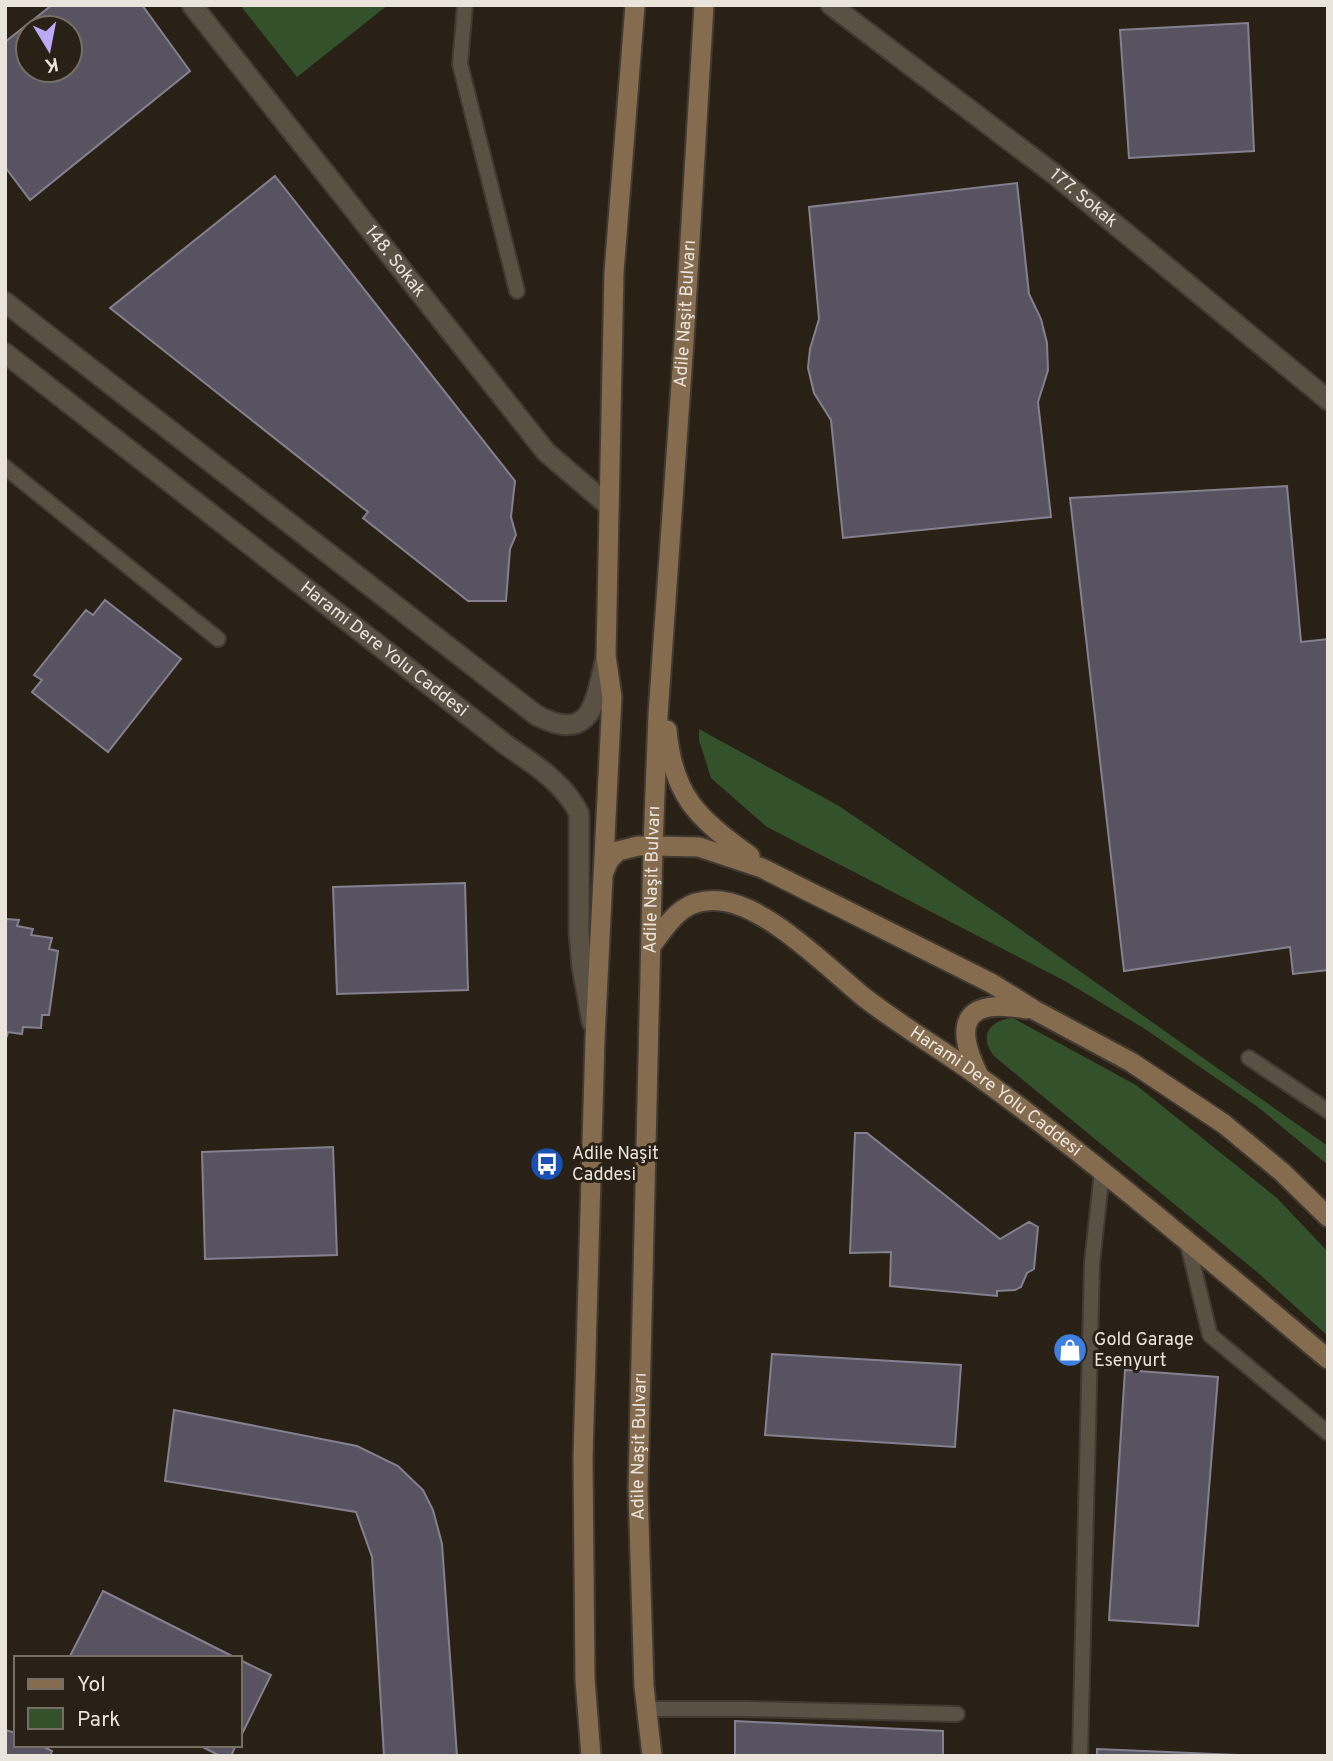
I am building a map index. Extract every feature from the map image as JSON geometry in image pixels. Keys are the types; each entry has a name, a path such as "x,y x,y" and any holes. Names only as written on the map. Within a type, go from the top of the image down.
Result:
{"main road":[{"path":"591,1756 585,1679 583,1458 595,1038 612,697 606,656 614,272 635,5"},
{"name":"Adile Naşit Bulvarı","path":"652,1756 647,1709 638,1489 653,846 661,661 704,5"},
{"path":"661,661 669,753 682,792 696,811 723,838 777,875"},
{"path":"604,873 618,851 638,846 653,846 699,847 723,853 777,875 991,983 1036,1011 1131,1062 1224,1124 1282,1172 1328,1217"},
{"name":"Harami Dere Yolu Caddesi","path":"651,946 679,910 700,901 723,901 746,909 769,922 866,999 978,1075 1102,1172 1328,1359"},
{"path":"978,1075 964,1034 968,1020 980,1010 999,1004 1036,1011"}],"street":[{"name":"148. Sokak","path":"192,5 546,452 609,506"},
{"name":"177. Sokak","path":"831,5 1054,174 1328,400"},
{"path":"5,302 536,715 553,724 565,725 578,723 591,713 606,656"},
{"name":"Harami Dere Yolu Caddesi","path":"5,353 506,745 541,769 571,797 579,813 579,933 582,967 595,1038"}],"lane":[{"path":"465,5 460,64 517,291"},
{"path":"5,467 218,639"},
{"path":"1249,1058 1328,1111"},
{"path":"1080,1756 1092,1263 1102,1172"},
{"path":"1187,1241 1210,1335 1328,1433"},
{"path":"647,1709 957,1714"}],"green space":[{"path":"240,5 388,5 297,77"},
{"path":"699,729 839,806 1007,920 1328,1146 1328,1165 1258,1107 1145,1029 1065,981 767,827 711,778 699,740"},
{"path":"1013,1018 1136,1085 1277,1198 1328,1252 1328,1336 1257,1272 995,1057 987,1043 989,1031 998,1022"}],"building":[{"path":"52,5 142,5 190,71 30,200 5,167 5,42 14,35 14,84 84,84 84,14 41,14"},
{"path":"1248,23 1254,151 1129,158 1120,30"},
{"path":"275,176 515,481 511,517 516,535 510,549 506,601 468,601 363,518 368,512 110,308"},
{"path":"1017,183 1029,294 1041,319 1047,343 1048,370 1038,402 1051,517 843,538 831,420 814,393 808,368 810,349 819,319 809,207"},
{"path":"1287,486 1301,642 1328,639 1328,970 1293,974 1290,947 1124,971 1070,498"},
{"path":"105,600 181,659 108,752 32,692 42,680 34,675 86,610 93,615"},
{"path":"465,883 468,990 337,994 333,887"},
{"path":"5,919 19,920 17,926 33,929 31,935 52,938 49,949 58,951 49,1015 42,1015 41,1028 23,1027 22,1034 8,1032 7,1036 5,1035"},
{"path":"855,1133 867,1133 1000,1239 1029,1222 1038,1227 1034,1269 1027,1273 1021,1287 997,1291 997,1296 890,1286 891,1252 850,1253"},
{"path":"333,1147 337,1255 205,1259 202,1152"},
{"path":"772,1354 961,1365 955,1447 765,1435"},
{"path":"1125,1370 1218,1377 1198,1626 1109,1620"},
{"path":"174,1410 357,1446 398,1466 423,1490 433,1510 442,1544 457,1756 384,1756 372,1557 356,1512 165,1481"},
{"path":"103,1591 232,1656 70,1656"},
{"path":"242,1661 271,1675 242,1734"},
{"path":"735,1721 943,1731 943,1756 735,1756"},
{"path":"5,1730 14,1732 14,1747 44,1747 52,1751 50,1756 5,1756"},
{"path":"203,1747 235,1747 231,1756 220,1756"},
{"path":"1097,1749 1261,1756 1097,1756"}],"place":[{"name":"Adile Naşit Caddesi","path":"547,1164"},
{"name":"Gold Garage Esenyurt","path":"1070,1350"}]}
